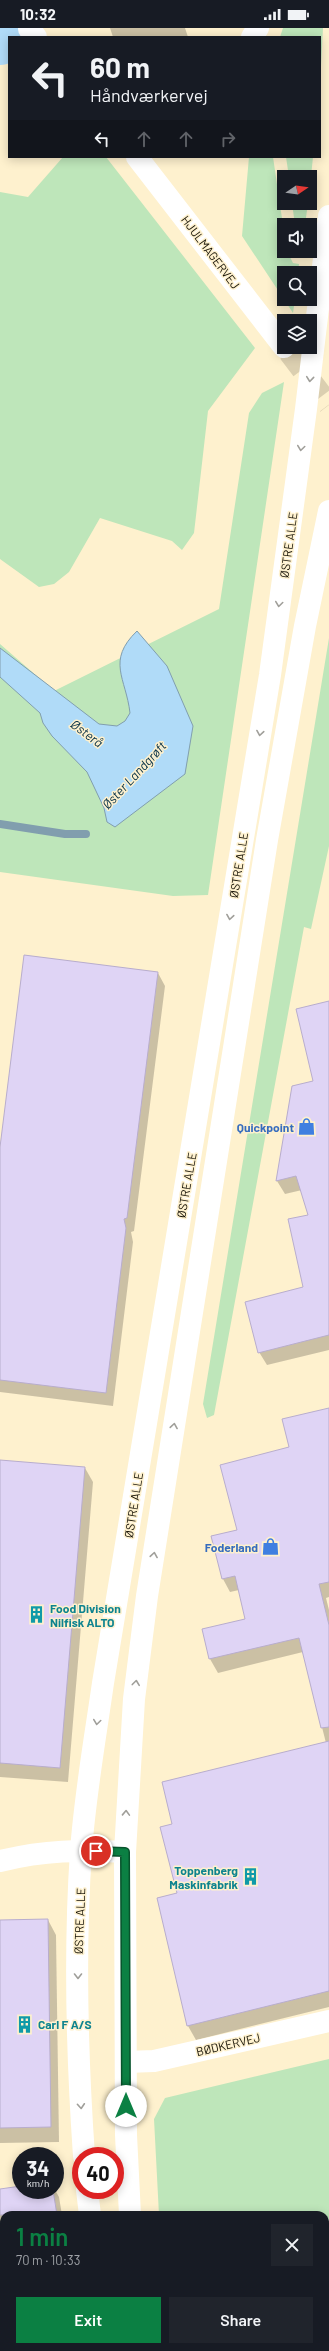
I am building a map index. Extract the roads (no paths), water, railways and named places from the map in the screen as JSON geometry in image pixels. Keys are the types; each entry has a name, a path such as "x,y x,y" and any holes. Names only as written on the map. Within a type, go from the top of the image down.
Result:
{"street":[{"name":"HJULMAGERVEJ","path":"138,158 277,337"},
{"name":"ØSTRE ALLE","path":"84,2147 78,2029 78,1923 82,1850 102,1683 270,675 313,349 325,296 329,216"},
{"name":"ØSTRE ALLE","path":"130,2211 126,2062 125,1852 134,1699 148,1589 228,1096 267,840 305,626 329,511"},
{"path":"0,1861 40,1852 82,1850 125,1852"},
{"name":"BØDKERVEJ","path":"126,2062 154,2061 329,2021"},
{"path":"88,2199 90,2211"}],"water":[{"name":"Østerå","path":"137,631 167,666 193,726 185,774 115,827 107,822 104,808 87,772 52,736 43,723 40,713 0,677 0,648 99,724 117,726 125,721 130,713 120,670 120,661 122,652"}],"waterway":[{"path":"0,41 7,28"},
{"name":"Øster Landgrøft","path":"0,824 65,834 86,834"}],"tunnel":[{"path":"291,354 329,405"}],"place":[{"name":"Quickpoint","path":"307,1127"},
{"name":"Foderland","path":"271,1547"},
{"name":"Food Division Nilfisk ALTO","path":"37,1615"},
{"name":"Toppenberg Maskinfabrik","path":"251,1877"},
{"name":"Carl F A/S","path":"25,2024"}]}
